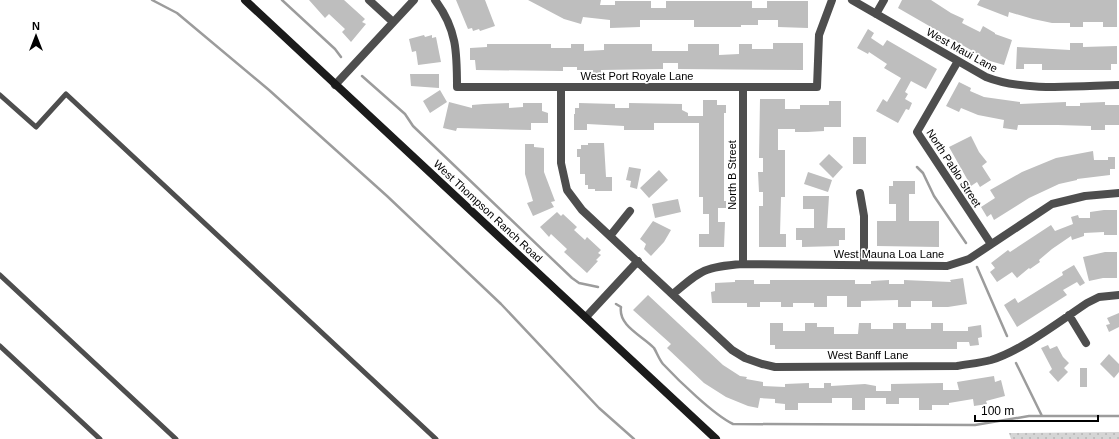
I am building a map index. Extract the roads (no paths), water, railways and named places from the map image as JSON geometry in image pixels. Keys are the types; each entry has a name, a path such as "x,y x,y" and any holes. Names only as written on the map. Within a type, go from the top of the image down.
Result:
{"main road":[{"name":"West Thompson Ranch Road","path":"245,0 716,439"}],"street":[{"path":"370,0 393,22"},
{"path":"335,85 414,0"},
{"name":"West Port Royale Lane","path":"436,0 447,19 457,47 457,87 817,87 819,35 832,0"},
{"name":"West Maui Lane","path":"852,0 986,77 1001,83 1024,86 1119,85"},
{"path":"876,14 884,0"},
{"name":"North Pablo Street","path":"958,61 917,132 991,244"},
{"name":"West Banff Lane","path":"561,87 561,163 567,190 582,210 732,350 751,360 775,367 957,366 992,360 1019,347 1099,297 1119,295"},
{"name":"North B Street","path":"743,87 743,264"},
{"path":"860,193 864,216 864,265"},
{"name":"West Mauna Loa Lane","path":"673,294 698,273 708,268 743,264 947,266 969,259 1052,204 1085,196 1119,193"},
{"path":"610,236 630,211"},
{"path":"586,317 638,261"},
{"path":"1069,315 1086,343"}],"lane":[{"path":"0,95 36,127 66,94 436,439"},
{"path":"0,275 176,439"},
{"path":"0,346 100,439"}],"waterway":[{"path":"152,0 177,13 269,90 387,196 501,304 599,408 634,439"},
{"path":"282,0 335,49 341,57"},
{"path":"362,76 405,114 413,126 572,278 579,283 598,287"},
{"path":"917,167 923,173 934,196 966,243"},
{"path":"977,267 1007,336"},
{"path":"616,304 621,307 621,314 627,325 654,348 662,362 670,371 706,405 733,424 975,425 1029,416 1119,416"},
{"path":"1016,363 1042,416"}]}
